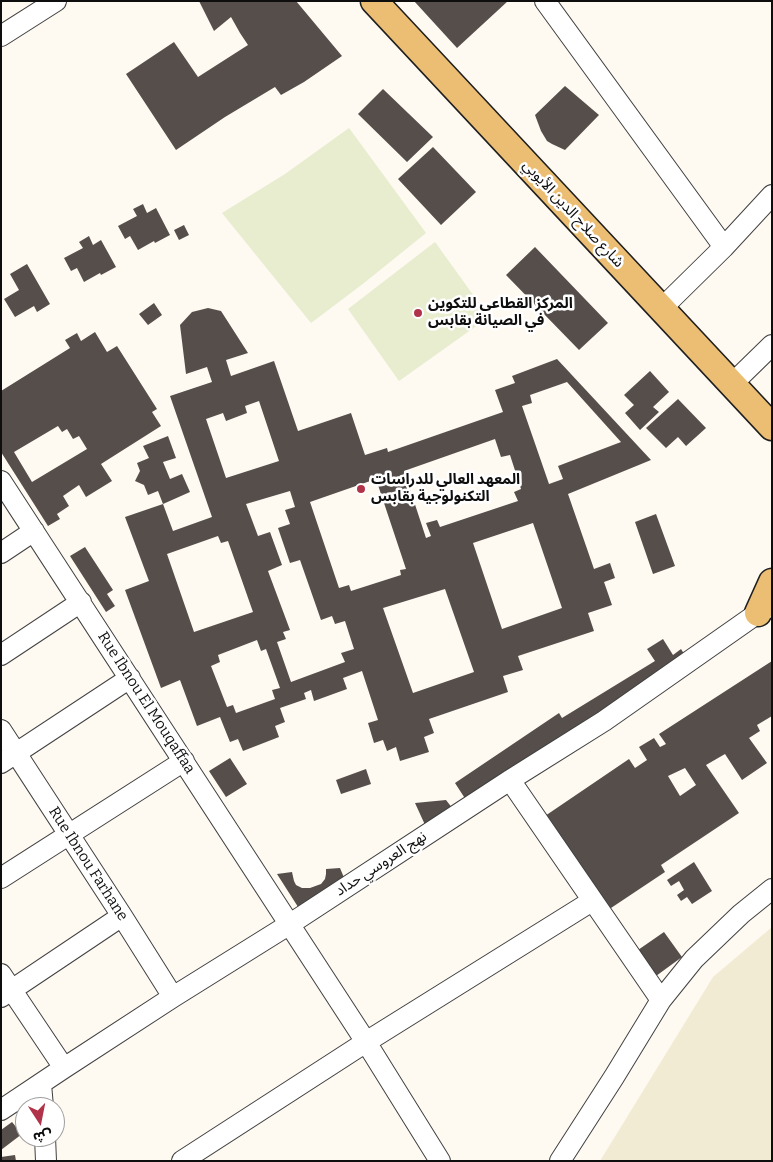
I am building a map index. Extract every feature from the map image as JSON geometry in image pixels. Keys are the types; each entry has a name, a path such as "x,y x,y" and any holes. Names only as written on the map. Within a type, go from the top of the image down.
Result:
{"main road":[{"name":"شارع صلاح الدين الأيوبي","path":"374,1 772,427"},
{"path":"767,606 772,582"}],"street":[{"path":"1,36 56,1"},
{"path":"545,1 724,247"},
{"path":"661,308 724,247 772,195"},
{"path":"732,384 772,345"},
{"name":"Rue Ibnou El Mouqaffaa","path":"1,481 290,924 440,1161"},
{"path":"1,553 34,532"},
{"path":"1,654 81,602"},
{"name":"نهج العروسي حداد","path":"1,1110 172,997 290,924 604,721 767,606"},
{"path":"8,758 130,678"},
{"name":"Rue Ibnou Farhane","path":"1,730 8,758 69,834 172,997"},
{"path":"1,878 184,761"},
{"path":"510,780 661,1000"},
{"path":"560,1161 661,1000 694,959 741,914 772,889"},
{"path":"182,1161 366,1042 592,901"},
{"path":"64,1068 5,987 122,916"},
{"path":"41,1084 42,1097"},
{"path":"45,1147 46,1161"}],"shaded area":[{"path":"772,927 772,1161 600,1161 713,977"}],"green space":[{"path":"349,128 426,233 311,323 222,213 285,174"},
{"name":"المركز القطاعى للتكوين في الصيانة بقابس","path":"435,242 489,317 399,381 348,309"}],"building":[{"path":"199,1 296,1 342,56 281,95 275,87 225,117 176,150 126,74 174,42 198,77 248,45 231,17 214,31"},
{"path":"414,1 508,1 457,48"},
{"path":"565,86 599,115 565,150 547,141 535,115"},
{"path":"383,89 433,137 407,162 358,114"},
{"path":"433,147 476,192 441,225 398,179"},
{"path":"143,204 147,213 156,208 170,235 138,250 130,236 125,239 118,226 137,216 133,209"},
{"path":"184,225 189,235 179,240 174,230"},
{"path":"89,236 93,245 101,240 116,267 84,282 77,268 71,271 64,258 83,248 79,242"},
{"path":"535,247 608,323 579,350 506,275"},
{"path":"27,264 50,304 37,312 34,306 15,317 4,299 19,290 10,274"},
{"path":"154,303 162,315 148,325 139,314"},
{"path":"208,308 221,311 248,353 226,360 231,376 274,361 298,431 351,413 365,455 387,448 388,452 503,412 495,390 515,383 512,376 557,359 651,460 568,494 594,569 610,563 615,578 604,582 612,605 588,613 594,631 518,656 523,670 503,676 508,692 429,719 434,733 424,737 429,752 400,761 396,747 387,751 383,740 374,743 368,723 378,720 362,671 343,678 347,689 314,701 311,690 304,693 306,699 280,708 285,722 275,726 279,737 243,751 238,739 230,742 220,717 197,726 180,680 161,688 125,590 149,581 125,517 163,504 173,531 212,517 170,396 212,382 207,367 186,374 180,325 192,312","holes":["567,382 621,442 558,466 563,479 549,484 522,406 532,403 530,395","259,401 279,461 226,478 206,419 223,413 226,421 247,413 245,406","495,439 501,457 510,455 521,489 514,492 518,501 440,527 437,520 426,523 431,536 426,538 404,471","376,479 406,569 400,570 401,575 351,591 349,585 339,588 310,502","290,491 295,507 285,510 290,524 278,528 290,563 300,560 321,620 332,616 335,624 345,621 354,649 341,653 345,662 291,682 277,642 286,639 283,632 290,630 268,571 282,565 270,532 258,536 246,504","533,523 562,608 502,629 473,543","218,536 221,543 228,541 253,612 194,632 167,554","445,589 474,672 413,693 383,608","257,640 261,651 266,649 280,688 272,690 275,699 236,713 233,705 227,707 211,666 220,662 218,655"]},
{"path":"95,332 107,352 117,346 157,409 152,412 161,426 101,464 112,481 86,497 79,485 63,496 69,506 57,514 60,519 48,526 1,452 1,391 70,348 65,340 77,333 81,341","holes":["58,426 62,432 67,429 73,439 79,436 87,449 32,482 14,452"]},
{"path":"650,371 669,392 653,407 659,412 640,430 625,413 634,405 624,395"},
{"path":"678,399 706,428 686,446 678,437 666,448 646,428"},
{"path":"168,436 176,458 163,462 170,479 182,474 190,492 163,504 158,491 148,495 144,485 135,481 140,471 137,463 149,458 143,446"},
{"path":"656,514 675,566 653,574 635,522"},
{"path":"85,547 113,590 107,594 115,606 106,612 70,556"},
{"path":"663,639 673,655 681,649 688,660 466,800 455,783 559,713 562,718 655,661 647,649"},
{"path":"772,661 772,716 757,725 760,731 749,738 767,763 742,780 725,754 706,765 739,813 661,865 665,872 608,910 545,816 629,759 635,768 647,760 639,747 654,738 660,747 666,744 659,734","holes":["685,768 696,785 680,796 668,776"]},
{"path":"230,758 247,784 226,797 209,771"},
{"path":"366,769 371,784 341,794 336,780"},
{"path":"446,800 453,809 426,827 415,803"},
{"path":"694,862 712,891 692,904 687,897 681,901 677,895 684,890 679,881 671,886 667,880"},
{"path":"340,868 345,880 300,910 277,874 292,872 296,885 302,888 310,888 321,884 325,879 326,869"},
{"path":"664,932 682,957 656,976 638,950"},
{"path":"12,1122 15,1126 15,1139 1,1150 1,1130"},
{"path":"15,1155 16,1161 1,1161 1,1157"}],"place":[{"name":"المركز القطاعى للتكوين في الصيانة بقابس","path":"418,313"},
{"name":"المعهد العالي للدراسات التكنولوجية بقابس","path":"361,489"}]}
